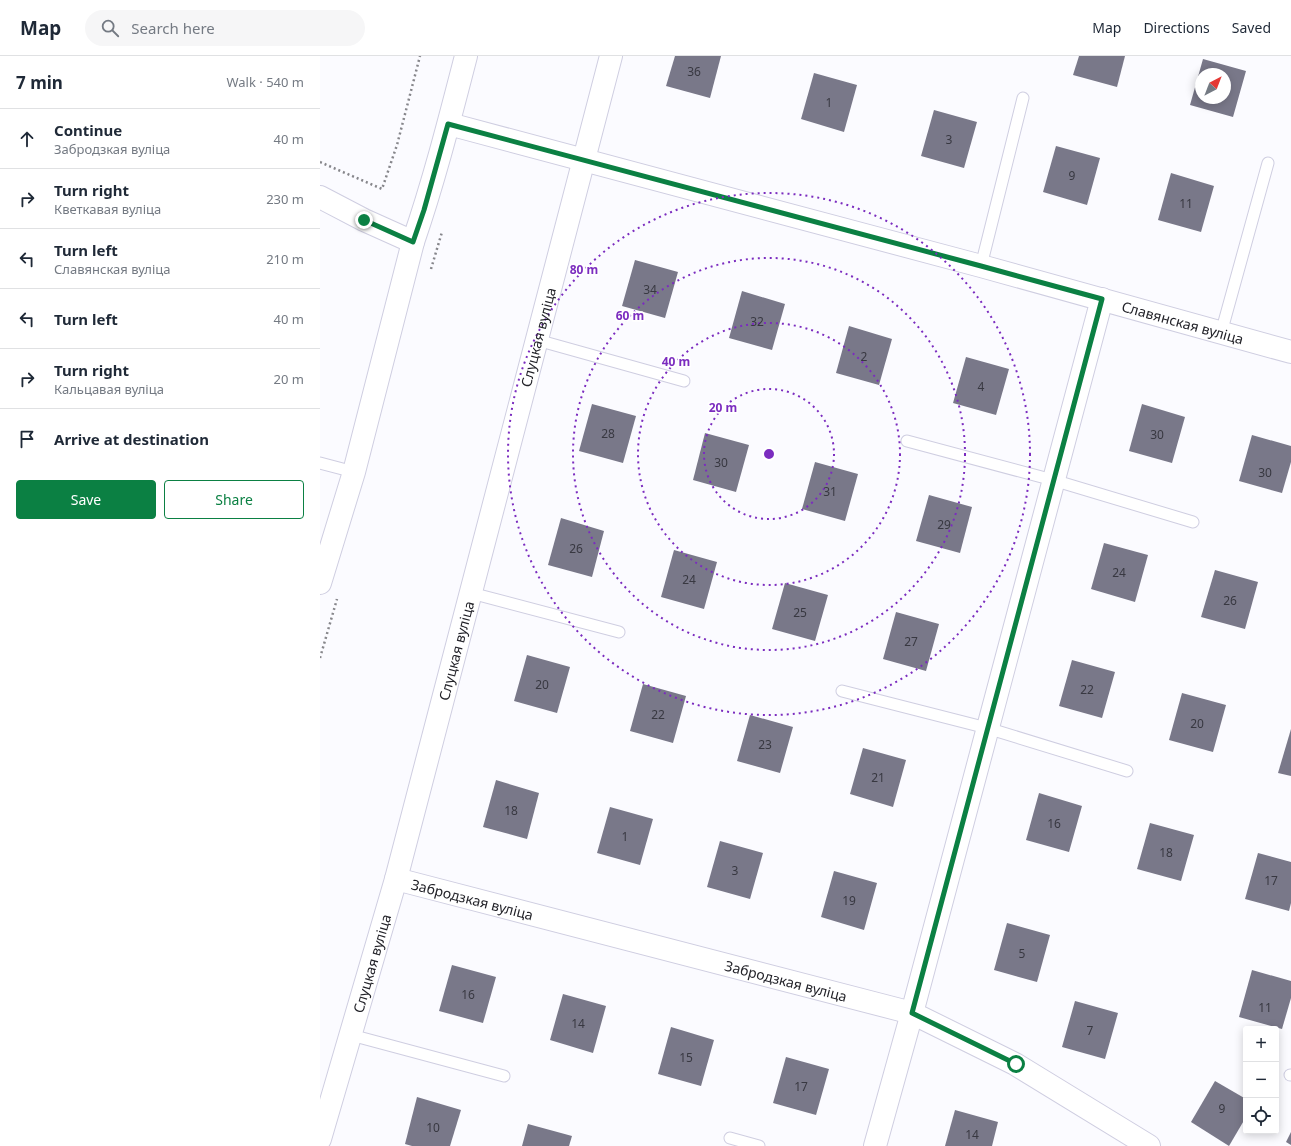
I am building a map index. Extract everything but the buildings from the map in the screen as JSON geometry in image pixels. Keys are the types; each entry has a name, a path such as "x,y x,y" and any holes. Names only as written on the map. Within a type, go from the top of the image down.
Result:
{"street":[{"path":"320,583 354,472 413,242 424,210 466,56"},
{"name":"Слуцкая вуліца","path":"320,1139 396,879 611,56"},
{"name":"Славянская вуліца","path":"448,124 981,266 1291,352"},
{"path":"320,198 413,242"},
{"path":"875,1146 912,1013 1102,299"},
{"name":"Забродзкая вуліца","path":"396,879 912,1013 1016,1064 1149,1146"}],"lane":[{"path":"981,266 1023,98"},
{"path":"1221,333 1268,163"},
{"path":"537,340 684,381"},
{"path":"907,442 1053,480 1193,522"},
{"path":"320,463 354,472"},
{"path":"471,593 619,632"},
{"path":"842,691 987,728 1127,772"},
{"path":"351,1035 504,1076"},
{"path":"730,1138 759,1146"}],"path":[{"path":"320,162 382,189 397,145 420,56"}],"route":[{"path":"364,220 413,242 424,210 448,124 1102,299 912,1013 1016,1064"}]}
